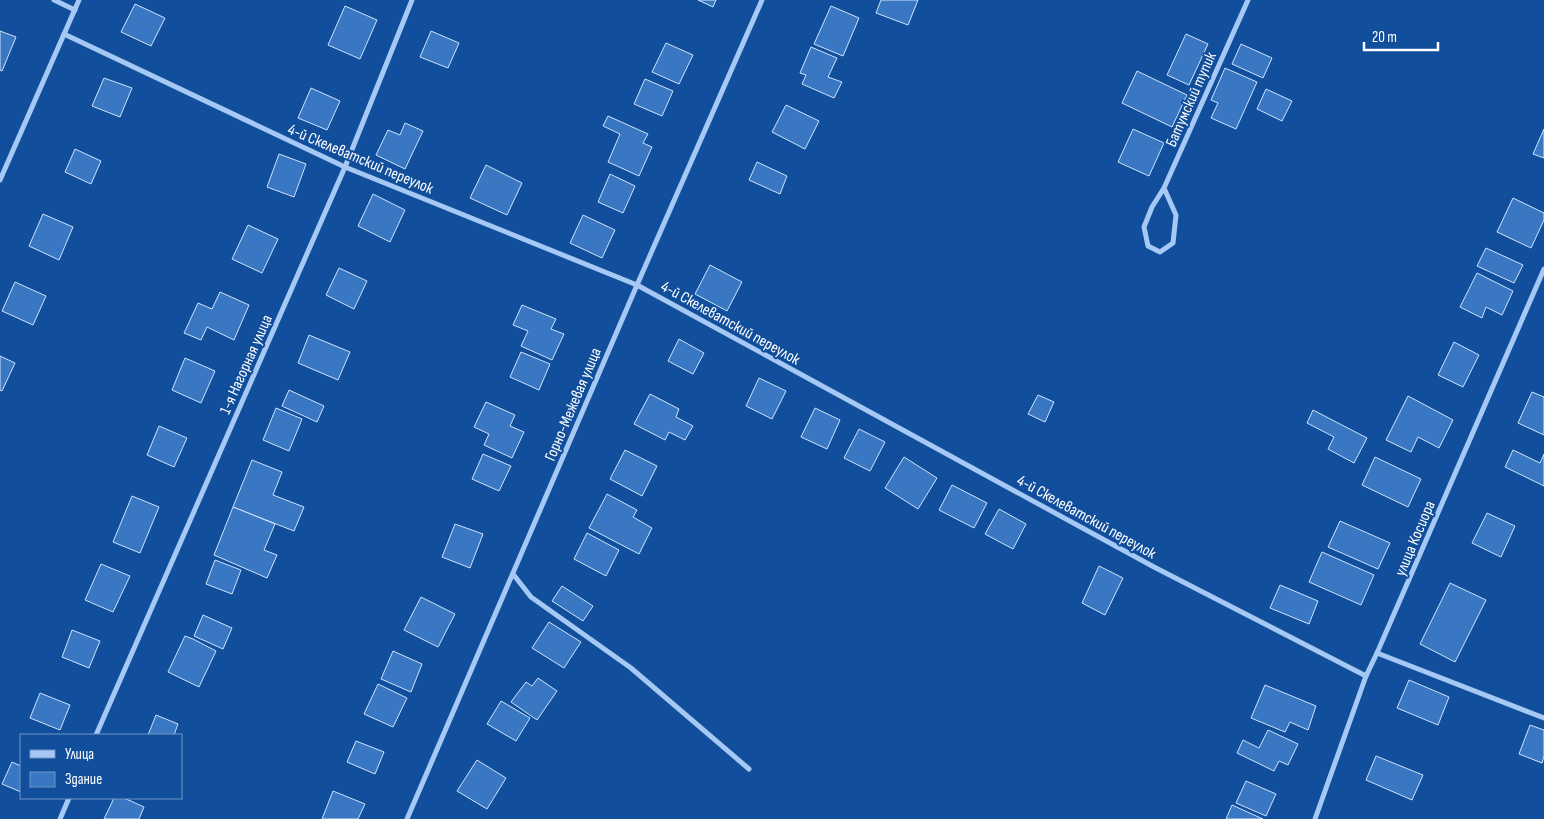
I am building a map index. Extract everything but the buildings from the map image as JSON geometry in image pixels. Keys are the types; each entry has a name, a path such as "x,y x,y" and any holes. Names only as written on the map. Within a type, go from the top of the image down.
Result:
{"street":[{"path":"54,0 75,10"},
{"path":"0,180 79,0"},
{"name":"1-я Нагорная улица","path":"96,734 344,167 412,0"},
{"name":"Горно-Межевая улица","path":"408,819 637,285 762,0"},
{"name":"Батумский тупик","path":"1164,188 1176,215 1173,243 1160,252 1148,246 1144,227 1152,207 1164,188 1248,0"},
{"name":"4-й Скелеватский переулок","path":"64,34 344,167 637,285 1146,562 1366,676"},
{"name":"улица Косиора","path":"1315,819 1366,676 1544,270"},
{"path":"513,574 531,597 631,668 749,769"},
{"path":"1378,652 1544,718"},
{"path":"60,819 69,799"}]}
